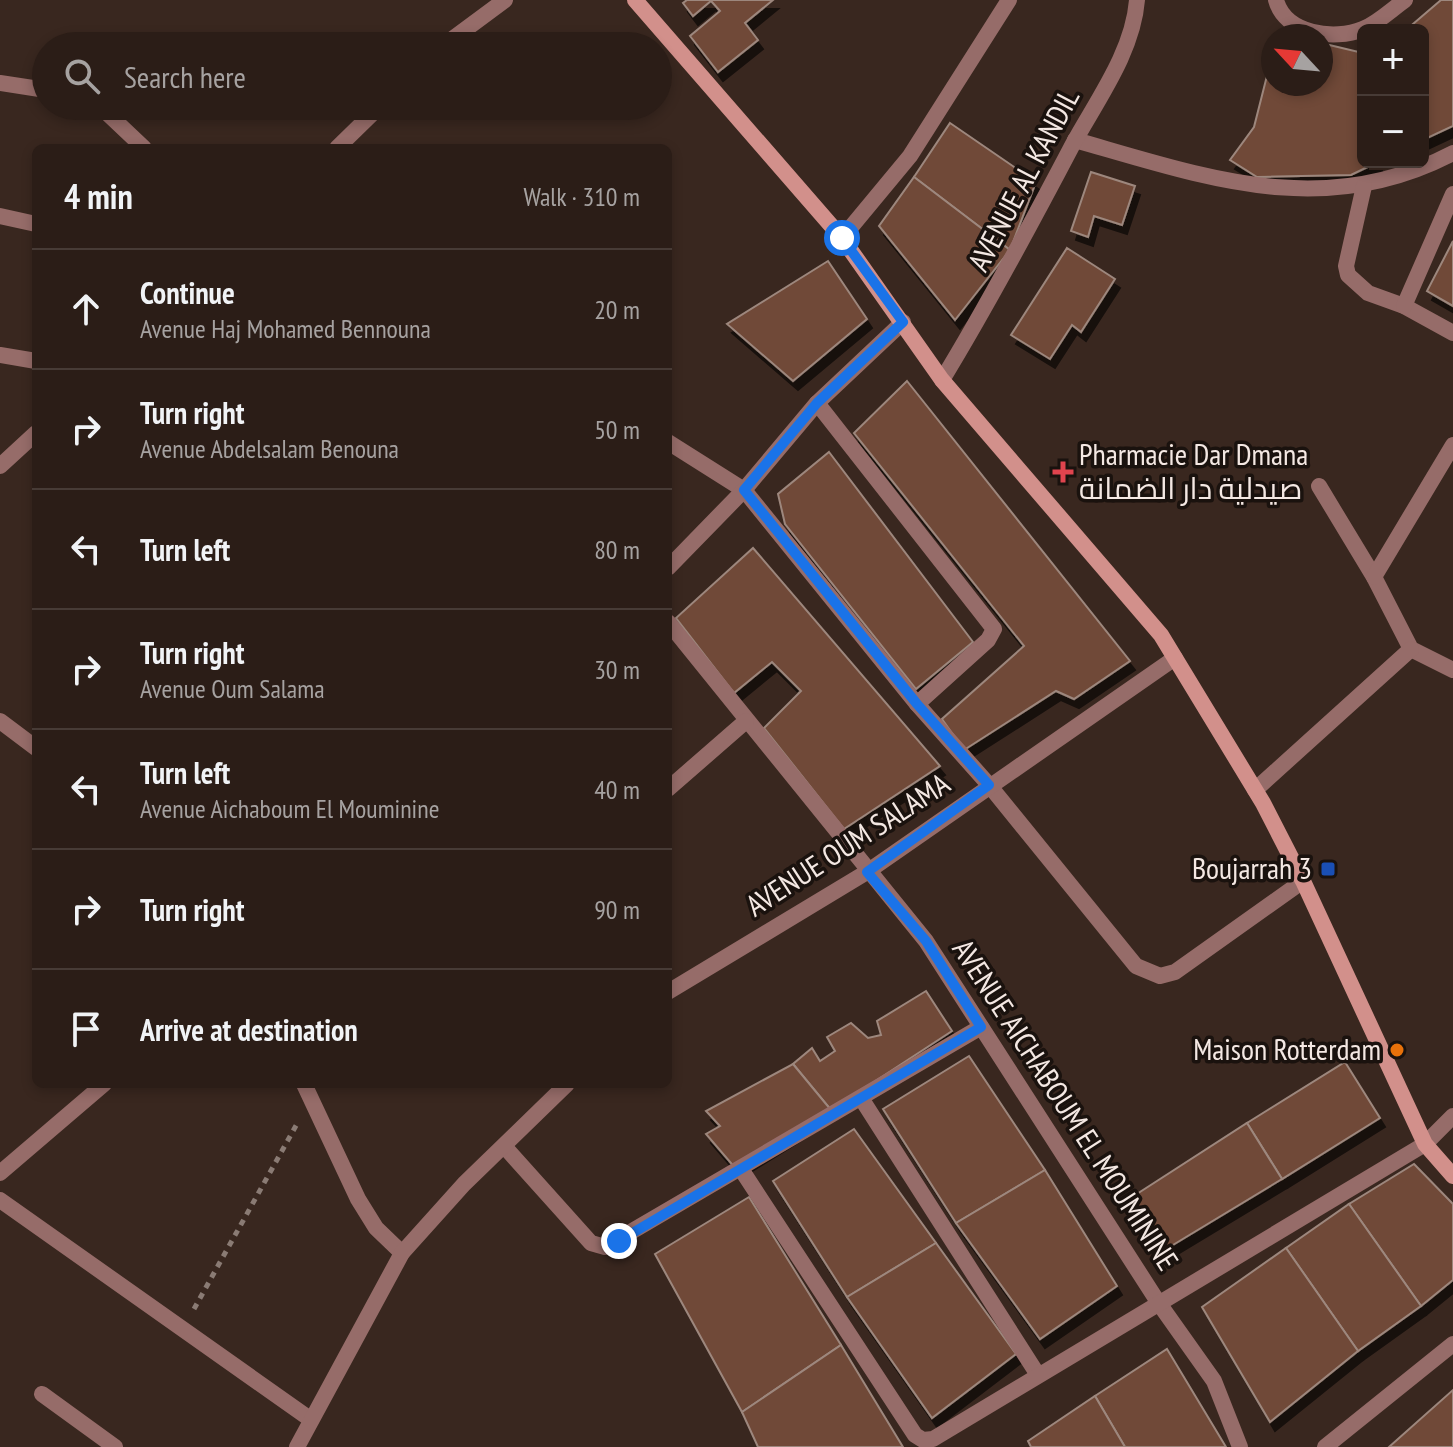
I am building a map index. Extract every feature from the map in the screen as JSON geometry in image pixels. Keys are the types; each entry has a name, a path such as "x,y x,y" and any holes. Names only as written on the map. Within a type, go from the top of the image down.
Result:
{"street":[{"path":"462,32 505,0"},
{"path":"635,0 663,32"},
{"path":"842,238 910,156 1009,0"},
{"name":"AVENUE AL KANDIL","path":"942,380 1005,276 1075,140 1098,105 1134,21 1137,0"},
{"path":"1276,0 1281,15 1289,22 1311,32 1333,33 1359,31 1405,0"},
{"path":"672,43 842,238 942,380 1161,635 1255,790 1303,881 1425,1144 1453,1176"},
{"path":"0,83 32,88"},
{"path":"114,120 140,144"},
{"path":"341,144 366,120"},
{"path":"1075,140 1232,184 1272,188 1364,186 1453,153"},
{"path":"1364,186 1346,266 1348,275 1368,293 1404,306 1453,333"},
{"path":"1404,306 1453,194"},
{"path":"0,216 32,223"},
{"path":"672,564 744,490 817,403 903,322"},
{"path":"0,355 32,360"},
{"path":"817,403 994,629 988,640 917,704"},
{"path":"0,466 32,438"},
{"path":"672,445 744,490 917,704 989,785 1136,966 1160,976 1175,972 1303,881"},
{"path":"1374,577 1453,445"},
{"path":"1319,486 1374,577 1411,649 1453,670"},
{"name":"AVENUE AICHABOUM EL MOUMININE","path":"672,627 867,872 926,941 1158,1302 1214,1381 1240,1447"},
{"path":"1255,790 1411,649"},
{"name":"AVENUE OUM SALAMA","path":"672,990 867,872 1175,658"},
{"path":"0,721 32,745"},
{"path":"672,786 746,721"},
{"path":"504,1146 591,1243 605,1247 981,1027"},
{"path":"0,1173 99,1088"},
{"path":"297,1447 402,1253 563,1088"},
{"path":"308,1090 358,1199 376,1228 402,1253"},
{"path":"861,1098 1038,1375"},
{"path":"741,1169 915,1435 923,1440 933,1439 1425,1144 1453,1116"},
{"path":"0,1200 310,1419"},
{"path":"1325,1447 1453,1344"},
{"path":"42,1394 115,1447"}],"path":[{"path":"182,1331 308,1090"}],"building":[{"path":"687,0 773,0 745,23 758,40 718,72 690,36 720,11 711,1 693,16 683,3"},
{"path":"1441,0 1453,0 1453,126 1429,137 1429,24 1413,24"},
{"path":"1333,46 1357,52 1357,168 1366,168 1351,175 1257,177 1230,160 1254,127 1262,96 1333,96"},
{"path":"950,123 1036,182 1010,250 914,177"},
{"path":"1091,172 1135,186 1122,225 1094,216 1088,237 1071,231"},
{"path":"914,177 1010,250 955,320 879,226"},
{"path":"1453,241 1453,306 1427,291"},
{"path":"1067,248 1115,279 1081,332 1072,325 1050,359 1011,335"},
{"path":"828,261 867,319 793,381 727,324"},
{"path":"907,381 1130,661 1074,699 1056,691 964,750 942,719 1024,646 854,433"},
{"path":"829,452 973,642 916,689 785,524 778,494"},
{"path":"753,548 940,766 844,829 764,728 801,691 772,662 734,693 676,618"},
{"path":"926,991 952,1031 831,1110 793,1064 812,1048 820,1061 835,1051 827,1037 851,1023 868,1038 881,1035 877,1021"},
{"path":"969,1056 1045,1170 956,1223 883,1109"},
{"path":"1345,1062 1380,1118 1282,1179 1247,1123"},
{"path":"793,1064 831,1110 736,1169 706,1134 720,1126 706,1111"},
{"path":"1247,1123 1282,1179 1158,1254 1126,1201"},
{"path":"854,1129 936,1243 847,1297 773,1181"},
{"path":"1414,1164 1453,1204 1453,1280 1421,1306 1349,1204"},
{"path":"1045,1170 1117,1286 1040,1339 956,1223"},
{"path":"749,1197 841,1345 742,1412 655,1254"},
{"path":"1349,1204 1421,1306 1358,1351 1286,1248"},
{"path":"936,1243 1016,1354 932,1418 847,1297"},
{"path":"1286,1248 1358,1351 1270,1422 1202,1307"},
{"path":"841,1345 903,1447 758,1447 742,1412"},
{"path":"1167,1349 1226,1447 1125,1447 1095,1396"},
{"path":"1453,1390 1453,1447 1389,1447"},
{"path":"1095,1396 1125,1447 1031,1447 1028,1441"}],"place":[{"name":"Pharmacie Dar Dmana صيدلية دار الضمانة","path":"1063,472"},
{"name":"Boujarrah 3","path":"1328,869"},
{"name":"Maison Rotterdam","path":"1397,1050"}],"route":[{"path":"619,1241 981,1027 926,941 867,872 989,785 917,704 744,490 817,403 903,322 842,238"}]}
